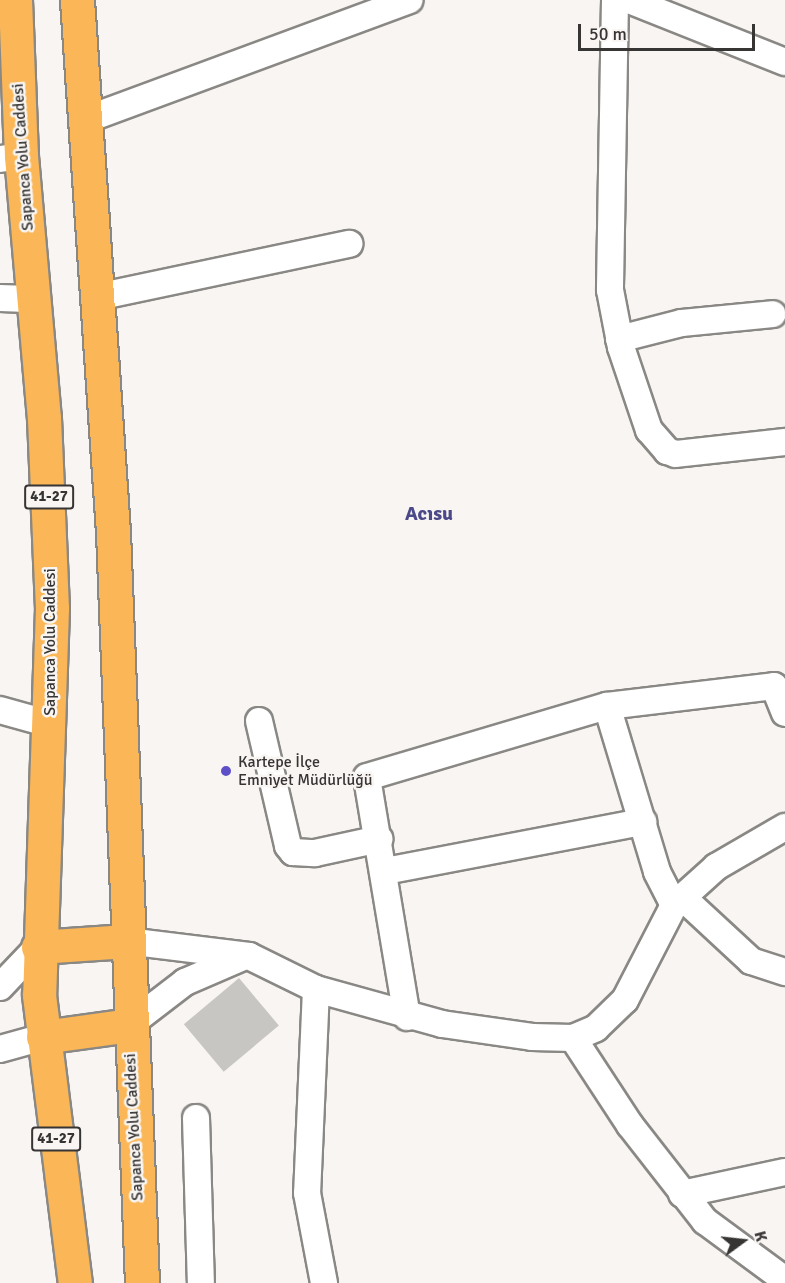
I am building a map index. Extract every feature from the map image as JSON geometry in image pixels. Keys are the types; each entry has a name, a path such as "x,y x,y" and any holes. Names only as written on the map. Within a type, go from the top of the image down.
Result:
{"highway":[{"name":"Sapanca Yolu Caddesi","path":"15,0 10,157 34,299 50,521 50,724 38,947 43,1037 75,1283"},
{"name":"Sapanca Yolu Caddesi","path":"78,0 113,532 129,1024 142,1283"},
{"path":"38,947 127,941"},
{"path":"43,1037 129,1024"}],"street":[{"path":"85,120 409,0"},
{"path":"615,0 608,250 619,339 649,430 667,451 785,442"},
{"path":"629,0 785,62"},
{"path":"97,297 349,244"},
{"path":"0,298 34,299"},
{"path":"619,339 682,323 773,314"},
{"path":"407,1017 385,871 367,777 607,706 774,686 785,713"},
{"path":"607,706 657,872 678,901 751,961 785,972"},
{"path":"0,711 50,724"},
{"path":"259,721 288,846 293,852 315,854 379,839"},
{"path":"385,871 643,822"},
{"path":"127,941 249,956 316,989 407,1017 532,1037 573,1038 596,1028 625,1000 678,901 726,860 785,827"},
{"path":"0,987 38,947"},
{"path":"129,1024 185,982 249,956"},
{"path":"316,989 307,1193 324,1283"},
{"path":"0,1048 43,1037"},
{"path":"573,1038 630,1125 682,1194 724,1238 785,1280"},
{"path":"196,1118 201,1283"},
{"path":"682,1194 785,1172"}],"building":[{"path":"239,978 279,1025 224,1072 184,1024"}],"place":[{"name":"Kartepe İlçe Emniyet Müdürlüğü","path":"226,771"}],"district":[{"name":"Acısu","path":"429,513"}]}
